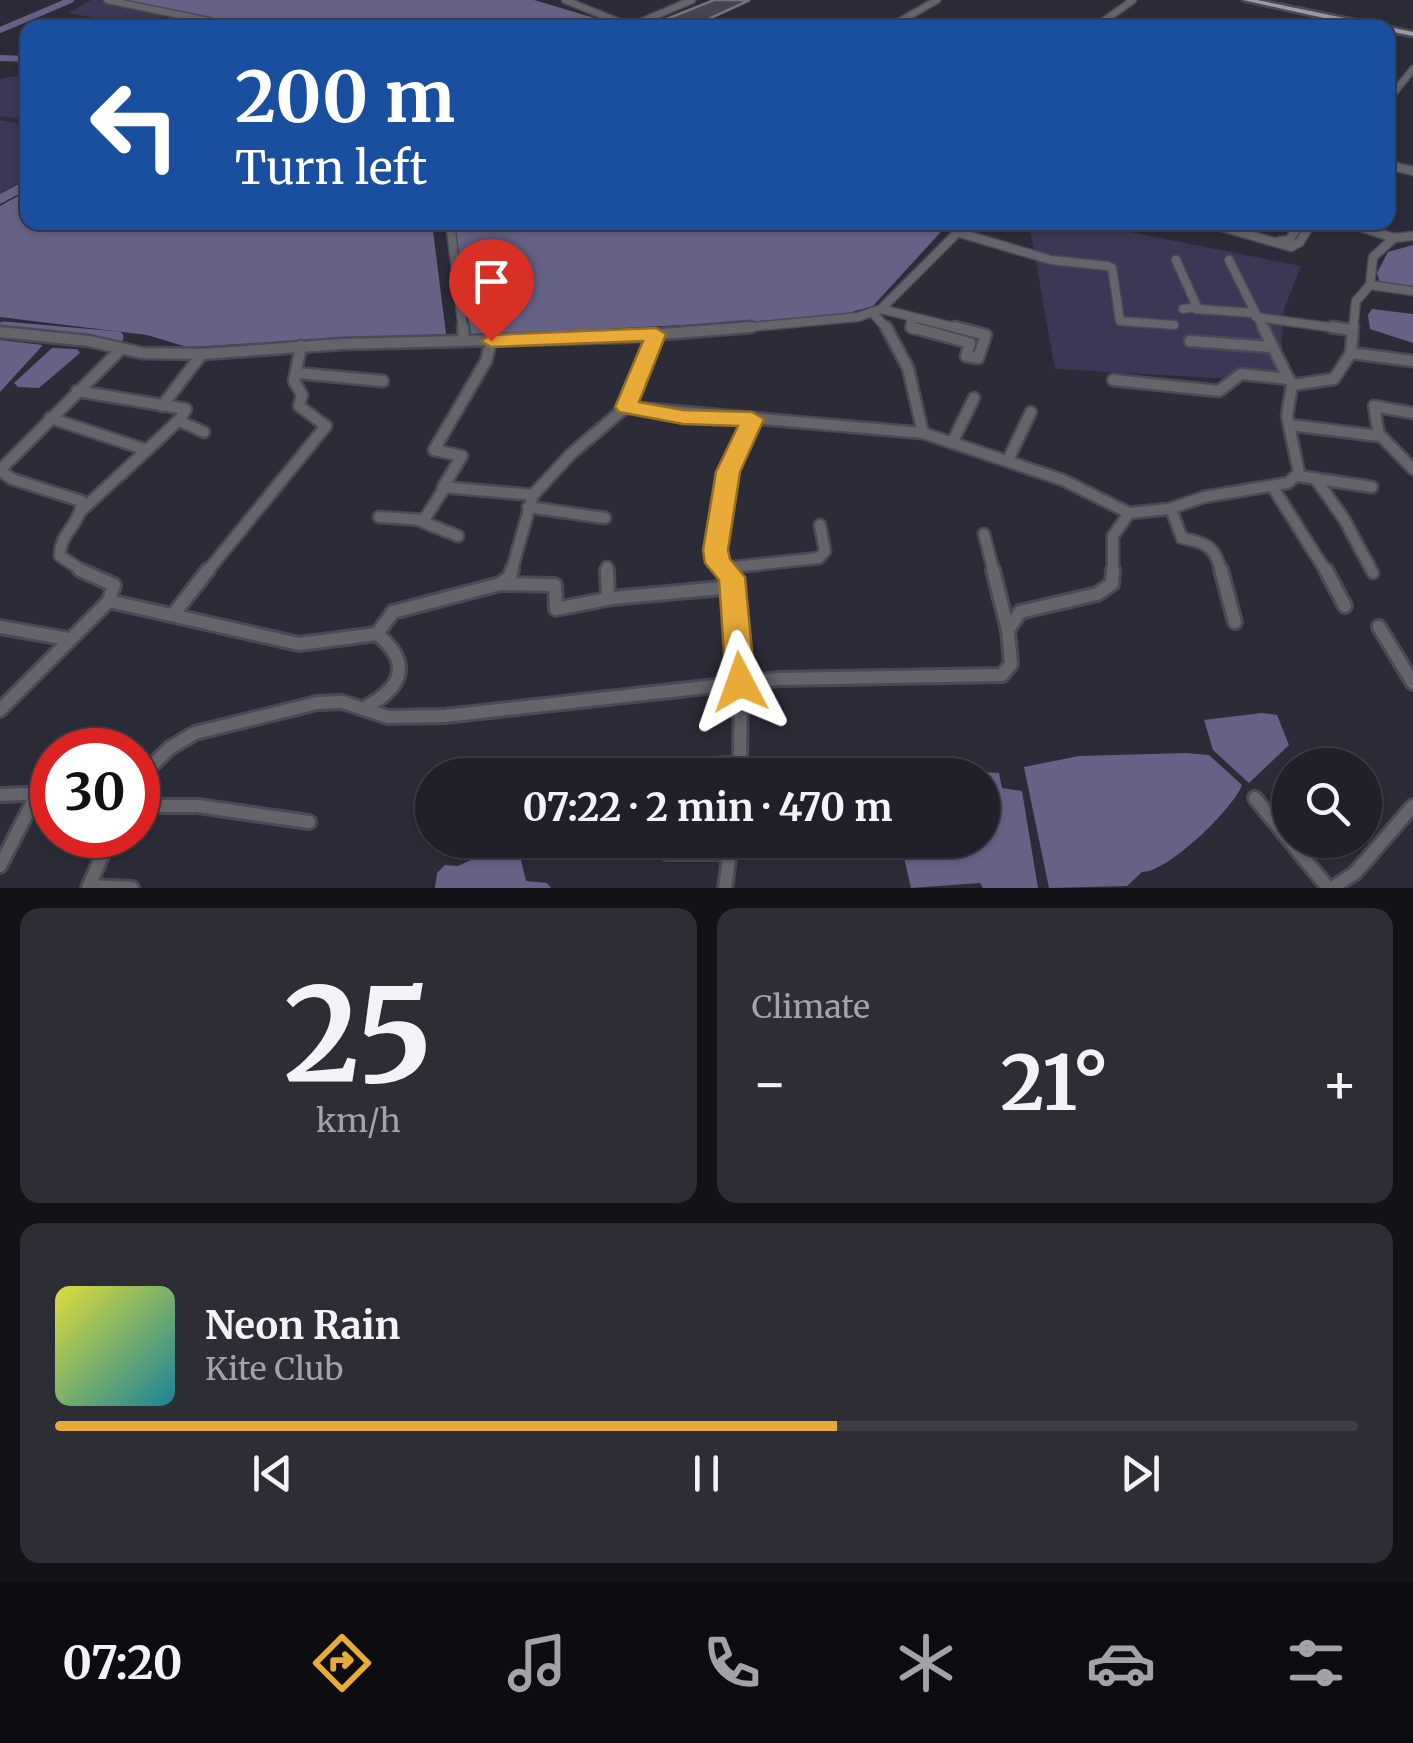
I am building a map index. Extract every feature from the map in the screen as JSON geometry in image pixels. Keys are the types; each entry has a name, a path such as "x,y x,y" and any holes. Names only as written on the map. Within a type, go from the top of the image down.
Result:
{"main road":[{"path":"1232,0 1326,20"},
{"path":"1247,0 1343,20"}],"street":[{"path":"107,0 201,20"},
{"path":"565,0 619,20"},
{"path":"641,20 680,0"},
{"path":"644,20 692,0"},
{"path":"902,20 937,0"},
{"path":"915,20 949,0"},
{"path":"1098,20 1126,2"},
{"path":"1104,20 1126,2"},
{"path":"1395,91 1413,68"},
{"path":"451,230 464,340"},
{"path":"877,310 962,230"},
{"path":"1233,230 1291,247 1300,242 1307,230"},
{"path":"1242,230 1282,242 1289,240 1296,230"},
{"path":"1370,230 1394,238 1413,236"},
{"path":"960,233 1051,260 1110,267 1120,322 1174,325"},
{"path":"1370,285 1368,274 1376,251 1394,238"},
{"path":"1176,260 1196,309"},
{"path":"1229,260 1291,382 1290,424 1298,476"},
{"path":"1370,285 1413,291"},
{"path":"1113,380 1219,391 1240,374 1291,382 1334,380 1351,353 1356,301 1370,285"},
{"path":"1183,309 1352,330"},
{"path":"877,310 903,351 924,433"},
{"path":"0,332 89,341 121,350 202,354 301,346 656,334 810,322 877,310 911,317 986,335 978,358 966,356 970,343 911,329 911,317"},
{"path":"500,584 511,575 530,501 571,454 626,407 656,334"},
{"path":"420,522 427,518 462,456 434,448 486,361 491,341"},
{"path":"1190,341 1270,347"},
{"path":"172,615 326,426 300,406 302,395 294,382 301,346"},
{"path":"82,510 81,501 12,479 0,470 121,350"},
{"path":"1351,353 1413,361"},
{"path":"162,406 202,354"},
{"path":"296,373 383,382"},
{"path":"0,710 68,638 110,601 114,585 71,566 60,556 59,547 82,510 186,410 77,391"},
{"path":"952,443 974,398"},
{"path":"1378,434 1374,406 1413,413"},
{"path":"626,407 683,417 924,433 1063,480 1129,512 1171,508 1272,486 1298,476 1372,486"},
{"path":"1008,460 1030,412"},
{"path":"50,418 146,450"},
{"path":"742,758 733,587 730,573 718,563 716,550 722,492 752,419"},
{"path":"179,420 204,432"},
{"path":"1290,424 1378,434 1413,469"},
{"path":"1316,478 1373,573"},
{"path":"1272,486 1306,535 1345,606"},
{"path":"446,487 605,518"},
{"path":"1171,508 1182,538 1211,544 1216,550 1235,622"},
{"path":"1008,630 1020,612 1106,590 1114,573 1113,529 1129,512"},
{"path":"378,517 420,522 458,536"},
{"path":"724,568 819,558 825,551 820,525"},
{"path":"160,757 212,726 316,702 366,707 388,717 444,716 740,682 865,676 994,676 1008,671 1011,664 1008,630 984,534"},
{"path":"606,567 608,596 612,598"},
{"path":"377,634 393,612 500,584 555,585 556,609 612,598 733,587"},
{"path":"110,601 299,644 377,634 390,642 401,665 397,684 386,698 366,707"},
{"path":"0,627 68,638"},
{"path":"1378,628 1413,682"},
{"path":"0,795 30,795"},
{"path":"1256,798 1330,888 1354,873 1413,806"},
{"path":"160,806 198,806 309,822"},
{"path":"0,866 30,818"},
{"path":"101,858 88,887 132,888"},
{"path":"725,888 728,858"}],"shaded area":[{"path":"91,0 101,0 168,15 156,20 104,20 69,13"},
{"path":"112,0 534,0 598,19 598,20 212,20"},
{"path":"20,75 20,119 0,116 0,79"},
{"path":"0,120 20,124 20,182 0,193"},
{"path":"20,195 20,230 433,230 446,334 187,347 147,335 0,317 0,206"},
{"path":"454,230 943,230 873,306 834,317 471,336"},
{"path":"1030,230 1120,230 1301,266 1284,309 1281,355 1269,381 1055,369"},
{"path":"1413,245 1413,289 1380,283 1377,273 1388,252"},
{"path":"1372,309 1413,314 1413,343 1370,329 1368,315"},
{"path":"0,340 43,345 0,392"},
{"path":"52,348 77,349 80,353 39,388 18,387 14,383"},
{"path":"1262,713 1277,715 1289,745 1272,748 1272,761 1249,783 1213,750 1204,720"},
{"path":"1209,755 1242,785 1213,823 1167,862 1142,872 1127,886 1049,888 1024,767 1079,756"},
{"path":"1000,778 1002,788 1022,791 1038,888 983,888 980,883 911,888 904,858 1000,858"},
{"path":"473,859 521,860 526,881 547,883 551,888 435,888 437,873 445,865 458,866"}],"building":[{"path":"714,0 750,0 706,20 664,20"}],"waterway":[{"path":"24,20 71,0"},
{"path":"0,30 20,22"},
{"path":"0,58 20,59"},
{"path":"0,199 20,188"},
{"path":"0,327 34,330"},
{"path":"4,327 118,337"}],"route":[{"path":"491,341 656,334 626,407 683,417 752,419 722,492 716,550 718,563 732,577 740,682"}]}
